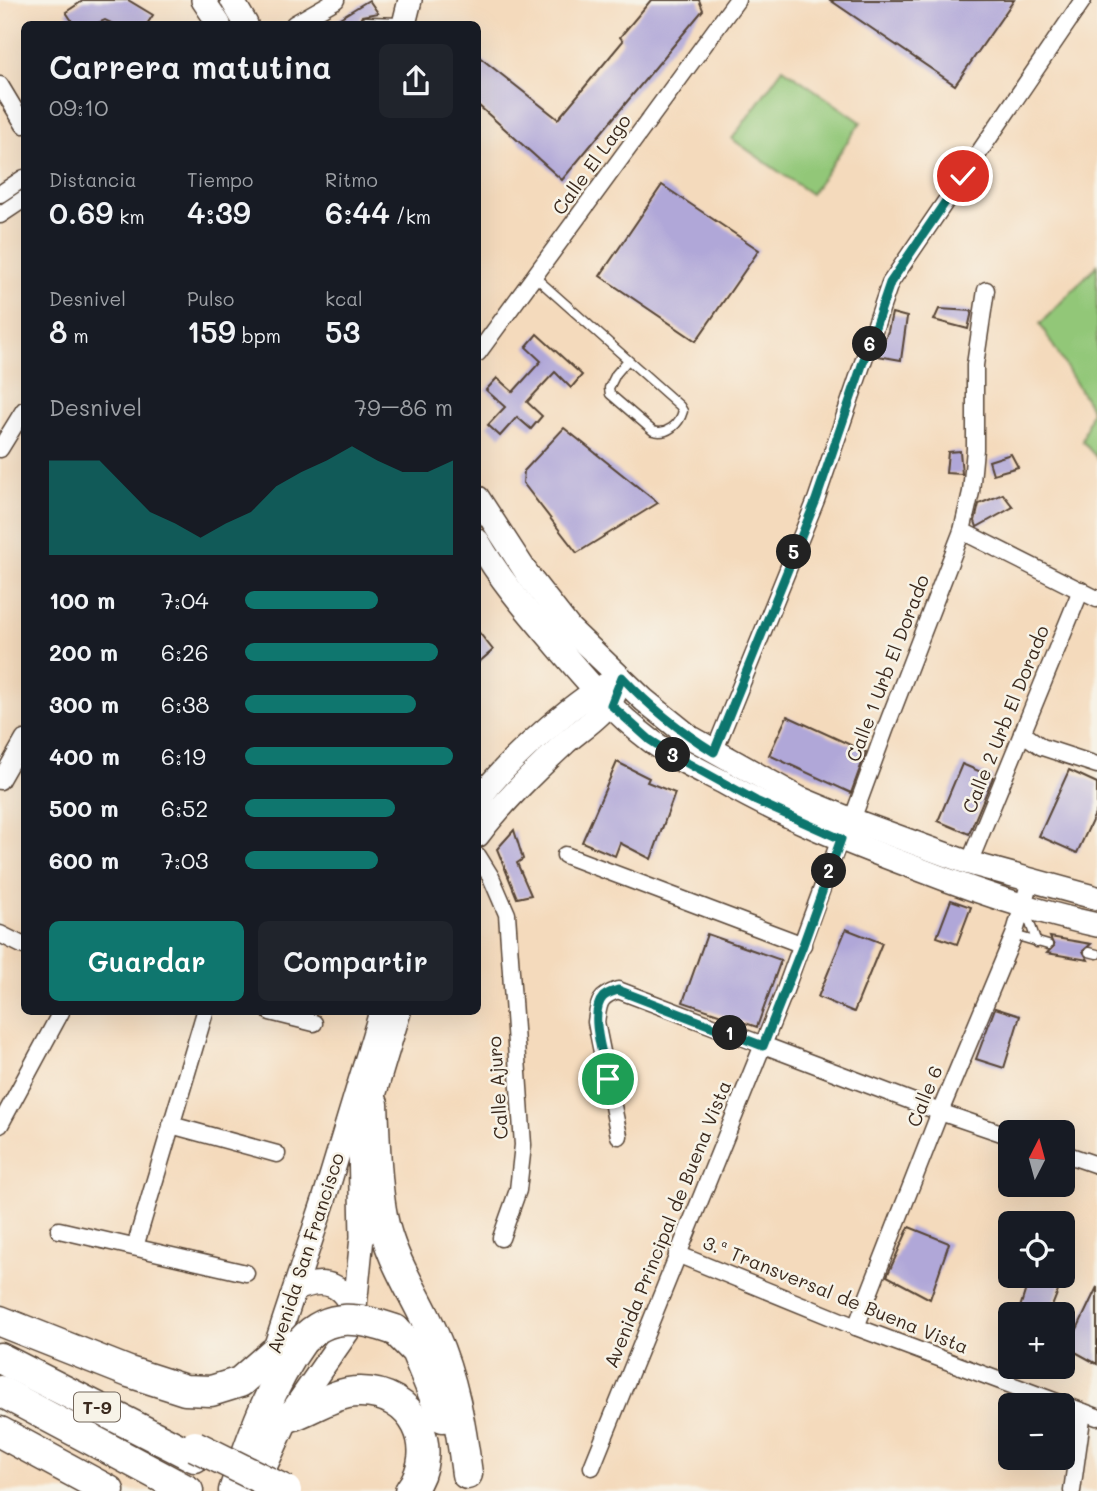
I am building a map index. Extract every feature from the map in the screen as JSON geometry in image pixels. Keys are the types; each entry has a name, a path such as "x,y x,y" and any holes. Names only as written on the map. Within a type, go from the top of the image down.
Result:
{"highway":[{"path":"373,1104 382,1217 395,1261 433,1334 448,1374 463,1436 470,1483"},
{"path":"0,1321 129,1373 185,1390 211,1391 240,1382 273,1353"},
{"path":"234,1491 245,1458 284,1367 313,1329 329,1321 358,1321 395,1330 416,1351 470,1483"},
{"name":"T-9","path":"0,1358 117,1417 195,1452 256,1491"},
{"name":"T-9","path":"0,1391 185,1490"},
{"path":"288,1417 345,1393 378,1394 394,1402 413,1417 420,1428 423,1442 424,1464 410,1491"},
{"path":"0,1432 109,1491"},
{"path":"195,1452 286,1491"}],"main road":[{"path":"203,0 217,21"},
{"path":"232,0 244,21"},
{"path":"481,503 530,578 570,629 644,700 690,737 799,798 846,830 972,890 1097,925"},
{"path":"481,546 497,574 519,603 603,698 650,740 678,758 756,801 846,830 1097,898"},
{"path":"481,832 522,784 588,722 603,698 622,677"},
{"path":"481,797 495,778 603,698"},
{"name":"Avenida San Francisco","path":"222,1491 238,1440 256,1403 295,1290 379,1015"},
{"name":"Avenida San Francisco","path":"256,1491 288,1417 355,1317 362,1237 360,1142 398,1015"},
{"path":"295,1290 317,1283 328,1284 348,1296 355,1317"}],"street":[{"path":"299,21 336,0"},
{"name":"Calle El Lago","path":"481,349 737,0"},
{"path":"714,752 816,500 890,283 1083,0"},
{"path":"0,85 21,119"},
{"path":"0,194 21,180"},
{"path":"0,215 21,201"},
{"name":"Calle 1 Urb El Dorado","path":"846,830 962,531 973,471 975,365 986,290"},
{"path":"0,449 21,415"},
{"path":"962,531 1097,599"},
{"name":"Calle 2 Urb El Dorado","path":"969,863 1081,590"},
{"path":"1022,733 1042,747 1097,765"},
{"path":"0,781 6,760 21,742"},
{"name":"Avenida Principal de Buena Vista","path":"592,1467 763,1046 846,830"},
{"path":"565,855 803,945"},
{"name":"Calle Ajuro","path":"481,861 507,914 523,1145 518,1189 500,1238"},
{"name":"Calle 6","path":"856,1327 940,1112 1014,935 1030,881"},
{"path":"0,934 21,944"},
{"path":"620,1136 596,1022 599,1003 605,994 618,990 998,1132"},
{"path":"0,1125 59,1015"},
{"path":"135,1247 204,1015"},
{"path":"281,1015 314,1024"},
{"path":"171,1125 277,1154"},
{"path":"1075,1157 1097,1165"},
{"path":"59,1230 246,1273"},
{"name":"3.ª Transversal de Buena Vista","path":"677,1254 856,1327 1090,1415"},
{"path":"1072,1491 1090,1415"}],"lane":[{"path":"366,21 406,15"},
{"path":"534,276 680,406 683,411 681,418 662,434 653,431 611,394 609,388 616,373 628,360"},
{"path":"1023,906 1037,943"},
{"path":"1014,935 1048,945"}],"green space":[{"path":"783,68 861,122 811,194 732,139"},
{"path":"1097,265 1097,458 1082,441 1092,410 1040,324"}],"building":[{"path":"84,0 128,0 153,15 149,21 72,21 66,12"},
{"path":"369,0 378,13 362,16 360,21 335,21"},
{"path":"651,0 699,0 703,10 562,180 481,108 481,58 558,119 623,41 620,37"},
{"path":"830,0 1014,0 955,85"},
{"path":"662,185 759,250 696,341 600,276"},
{"path":"939,309 972,311 968,329 934,320"},
{"path":"892,313 907,317 901,360 878,356"},
{"path":"537,334 582,375 571,388 555,372 527,402 542,416 531,429 517,417 500,436 488,425 505,407 486,390 497,378 513,392 541,361 526,347"},
{"path":"564,428 658,503 577,553 523,483 524,471"},
{"path":"960,451 962,474 946,473 948,452"},
{"path":"1011,454 1018,467 993,474 989,461"},
{"path":"1003,494 1013,507 977,527 975,521 979,504"},
{"path":"481,635 493,650 481,660"},
{"path":"787,716 866,752 851,793 769,755"},
{"path":"617,762 649,778 647,782 675,793 651,859 620,843 615,856 582,842"},
{"path":"962,764 993,777 969,834 938,821"},
{"path":"1069,770 1097,783 1097,810 1077,853 1039,836"},
{"path":"514,830 523,859 517,863 531,895 517,898 497,849"},
{"path":"951,900 971,907 957,944 937,937"},
{"path":"846,929 882,943 854,1012 818,997"},
{"path":"707,934 781,960 757,1027 683,1002"},
{"path":"1050,937 1091,944 1083,951 1088,960 1047,953 1054,946"},
{"path":"995,1008 1020,1016 1004,1068 976,1059"},
{"path":"909,1227 949,1243 930,1299 887,1276"},
{"path":"1097,1287 1097,1364 1075,1352 1075,1333"},
{"path":"1026,1288 1059,1288 1054,1302 1022,1302"}],"route":[{"path":"608,1079 596,1022 599,1003 605,994 618,990 763,1046 841,839 756,801 650,740 611,705 622,677 644,700 690,737 714,752 816,500 890,283 963,176"}]}
